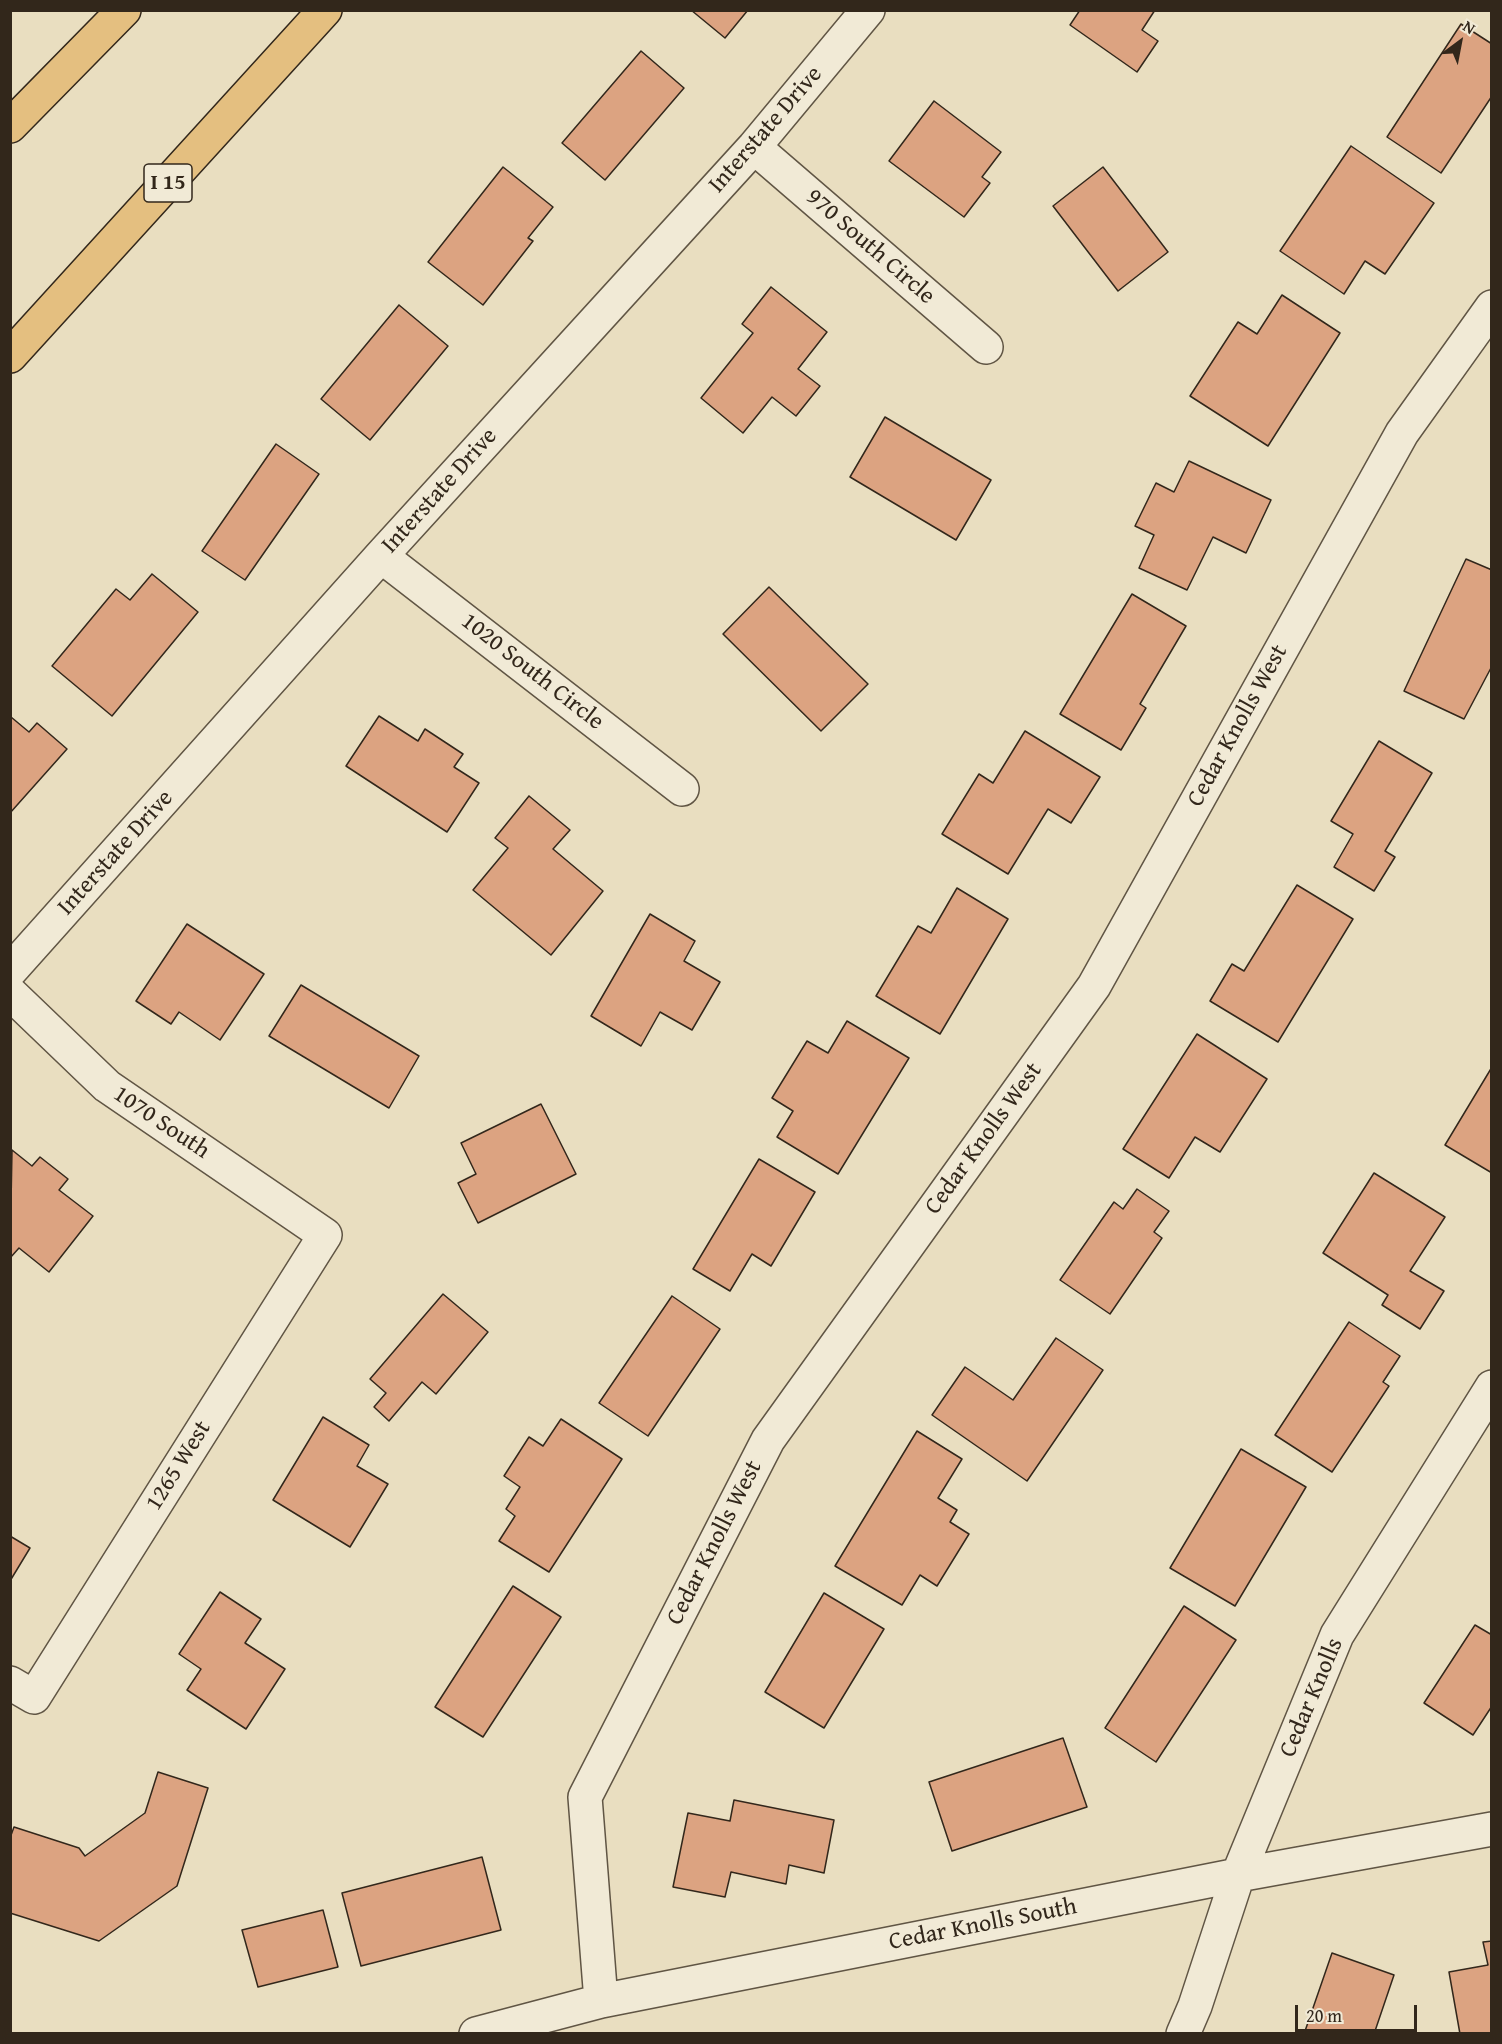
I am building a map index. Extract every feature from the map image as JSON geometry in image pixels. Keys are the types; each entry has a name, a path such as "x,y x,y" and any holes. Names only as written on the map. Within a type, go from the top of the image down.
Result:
{"highway":[{"path":"10,126 124,10"},
{"name":"I 15","path":"10,356 326,10"}],"street":[{"name":"Interstate Drive","path":"10,971 381,556 754,147 868,10"},
{"name":"970 South Circle","path":"754,147 986,347"},
{"name":"Cedar Knolls West","path":"602,2001 585,1797 768,1440 1094,986 1402,433 1491,307"},
{"name":"1020 South Circle","path":"381,556 682,789"},
{"name":"1070 South","path":"10,993 106,1086 325,1235"},
{"name":"1265 West","path":"22,1690 325,1235"},
{"name":"Cedar Knolls","path":"1183,2034 1195,2006 1238,1875 1337,1635 1491,1387"},
{"name":"Cedar Knolls South","path":"476,2034 602,2001 1238,1875 1491,1828"}],"building":[{"path":"691,10 748,10 725,38"},
{"path":"1080,10 1155,10 1142,30 1158,41 1137,72 1070,25"},
{"path":"1461,24 1492,44 1492,96 1441,173 1387,137"},
{"path":"641,51 684,88 605,180 562,143"},
{"path":"934,101 1001,152 982,177 990,183 964,217 889,161"},
{"path":"1351,146 1434,203 1385,274 1365,261 1344,294 1280,251"},
{"path":"503,167 553,207 528,238 533,241 483,305 428,262"},
{"path":"1103,167 1168,252 1118,291 1053,206"},
{"path":"771,287 827,332 798,369 820,386 796,416 772,397 743,433 701,398 753,333 742,324"},
{"path":"1282,295 1340,333 1268,446 1190,396 1238,322 1257,334"},
{"path":"399,305 448,346 370,440 321,399"},
{"path":"885,417 991,480 956,540 850,477"},
{"path":"276,444 319,474 245,580 202,551"},
{"path":"1189,461 1271,500 1246,553 1213,537 1187,590 1139,568 1154,535 1135,526 1156,483 1174,492"},
{"path":"1466,559 1492,570 1492,666 1464,719 1404,691"},
{"path":"152,574 198,612 112,716 52,666 116,589 130,600"},
{"path":"769,587 868,684 821,731 723,634"},
{"path":"1132,594 1186,626 1140,704 1146,708 1121,750 1060,714"},
{"path":"379,716 418,741 425,729 463,754 454,767 479,783 447,832 346,766"},
{"path":"11,717 29,732 37,723 67,749 10,813"},
{"path":"1025,731 1100,777 1071,823 1048,809 1008,874 942,834 979,774 993,783"},
{"path":"1379,741 1432,773 1385,851 1395,857 1374,891 1334,867 1353,834 1331,821"},
{"path":"529,796 570,830 553,849 603,891 551,955 473,890 508,848 495,838"},
{"path":"1297,885 1353,919 1278,1042 1210,1001 1232,964 1244,971"},
{"path":"957,888 1008,919 940,1034 876,996 918,926 931,933"},
{"path":"650,914 695,941 684,961 720,982 692,1030 660,1012 641,1046 591,1016"},
{"path":"187,924 264,974 220,1040 179,1012 171,1024 136,1001"},
{"path":"301,985 419,1056 389,1108 269,1036"},
{"path":"847,1021 909,1058 838,1174 777,1137 793,1111 772,1098 807,1041 828,1053"},
{"path":"1197,1034 1267,1079 1220,1152 1195,1137 1169,1178 1123,1149"},
{"path":"1492,1067 1492,1173 1445,1145"},
{"path":"541,1104 576,1174 478,1223 458,1183 476,1174 461,1143"},
{"path":"12,1150 32,1166 40,1157 68,1179 59,1190 93,1216 49,1272 19,1248 10,1258"},
{"path":"759,1159 815,1192 771,1266 752,1254 730,1291 693,1269"},
{"path":"1374,1173 1445,1217 1410,1271 1444,1291 1420,1329 1382,1305 1388,1295 1323,1253"},
{"path":"1137,1189 1169,1211 1154,1232 1162,1238 1110,1314 1060,1280 1114,1202 1123,1209"},
{"path":"443,1294 488,1332 436,1394 422,1382 389,1421 374,1407 386,1393 370,1379"},
{"path":"672,1296 720,1329 648,1436 599,1403"},
{"path":"1349,1322 1400,1356 1383,1382 1389,1386 1332,1472 1275,1435"},
{"path":"1056,1338 1103,1370 1027,1481 932,1415 965,1367 1013,1400"},
{"path":"323,1417 369,1445 357,1466 388,1484 350,1547 273,1500"},
{"path":"561,1419 622,1459 549,1572 499,1541 515,1516 506,1509 520,1487 504,1476 529,1437 543,1446"},
{"path":"917,1431 962,1459 938,1498 957,1510 950,1522 969,1534 937,1586 920,1575 902,1605 835,1566"},
{"path":"1241,1449 1306,1487 1235,1606 1170,1568"},
{"path":"10,1536 30,1548 10,1581"},
{"path":"513,1586 561,1617 483,1737 435,1707"},
{"path":"220,1592 261,1619 245,1643 285,1669 246,1729 187,1690 201,1669 179,1654"},
{"path":"824,1593 884,1629 824,1728 765,1692"},
{"path":"1184,1606 1236,1640 1156,1762 1105,1728"},
{"path":"1475,1625 1492,1635 1492,1706 1473,1735 1424,1703"},
{"path":"1063,1738 1087,1807 952,1851 929,1782"},
{"path":"158,1772 208,1788 177,1886 99,1941 10,1913 10,1838 14,1827 79,1848 85,1856 145,1813"},
{"path":"734,1800 834,1820 824,1873 789,1865 786,1884 731,1872 725,1897 673,1887 688,1813 730,1821"},
{"path":"482,1857 501,1930 361,1966 342,1893"},
{"path":"323,1910 338,1967 258,1987 242,1930"},
{"path":"1492,1941 1492,2034 1460,2034 1449,1972 1488,1965 1483,1942"},
{"path":"1332,1953 1394,1975 1374,2034 1304,2034"}]}
